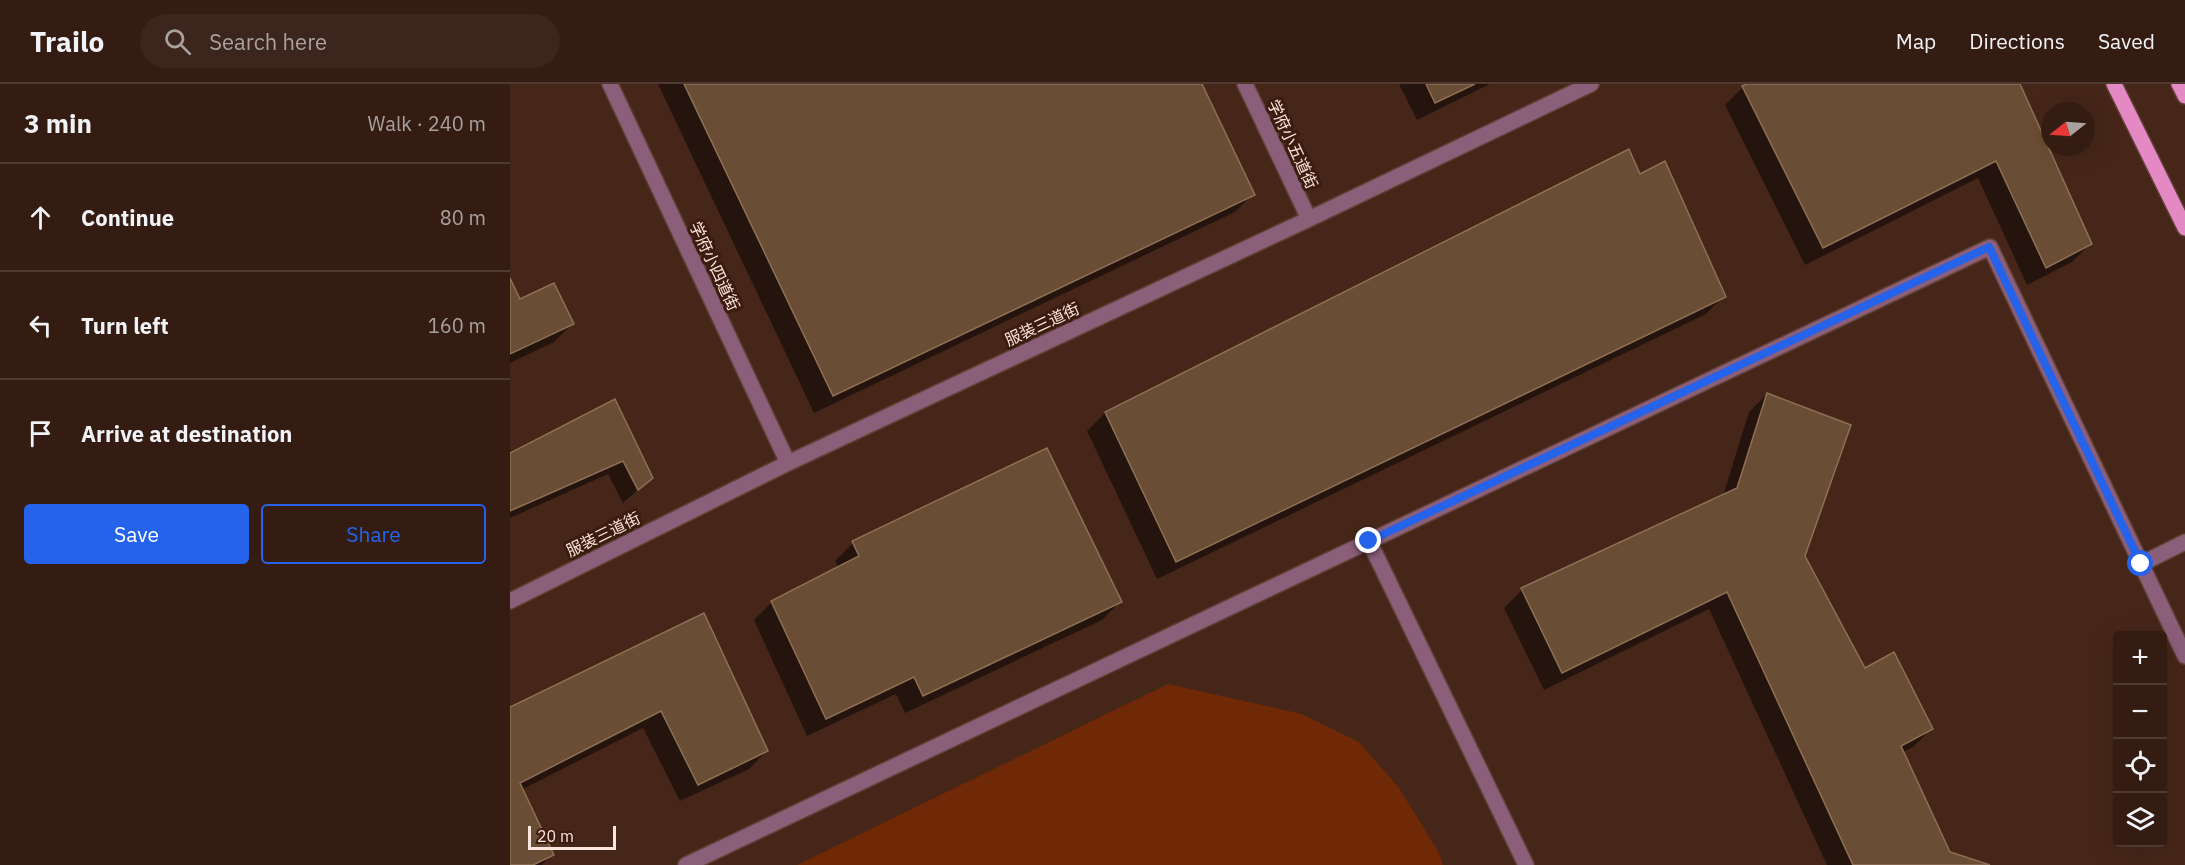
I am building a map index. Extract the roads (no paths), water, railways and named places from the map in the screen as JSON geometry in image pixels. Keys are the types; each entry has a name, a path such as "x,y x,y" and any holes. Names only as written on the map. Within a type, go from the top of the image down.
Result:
{"main road":[{"path":"2114,84 2185,228"},
{"path":"2179,84 2185,96"}],"street":[{"name":"学府小四道街","path":"610,84 788,463"},
{"name":"学府小五道街","path":"1245,84 1309,219"},
{"name":"服装三道街","path":"510,601 788,463 1591,84"},
{"path":"686,865 1989,247 2185,656"},
{"path":"1369,541 1526,865"},
{"path":"2141,564 2185,542"}]}
